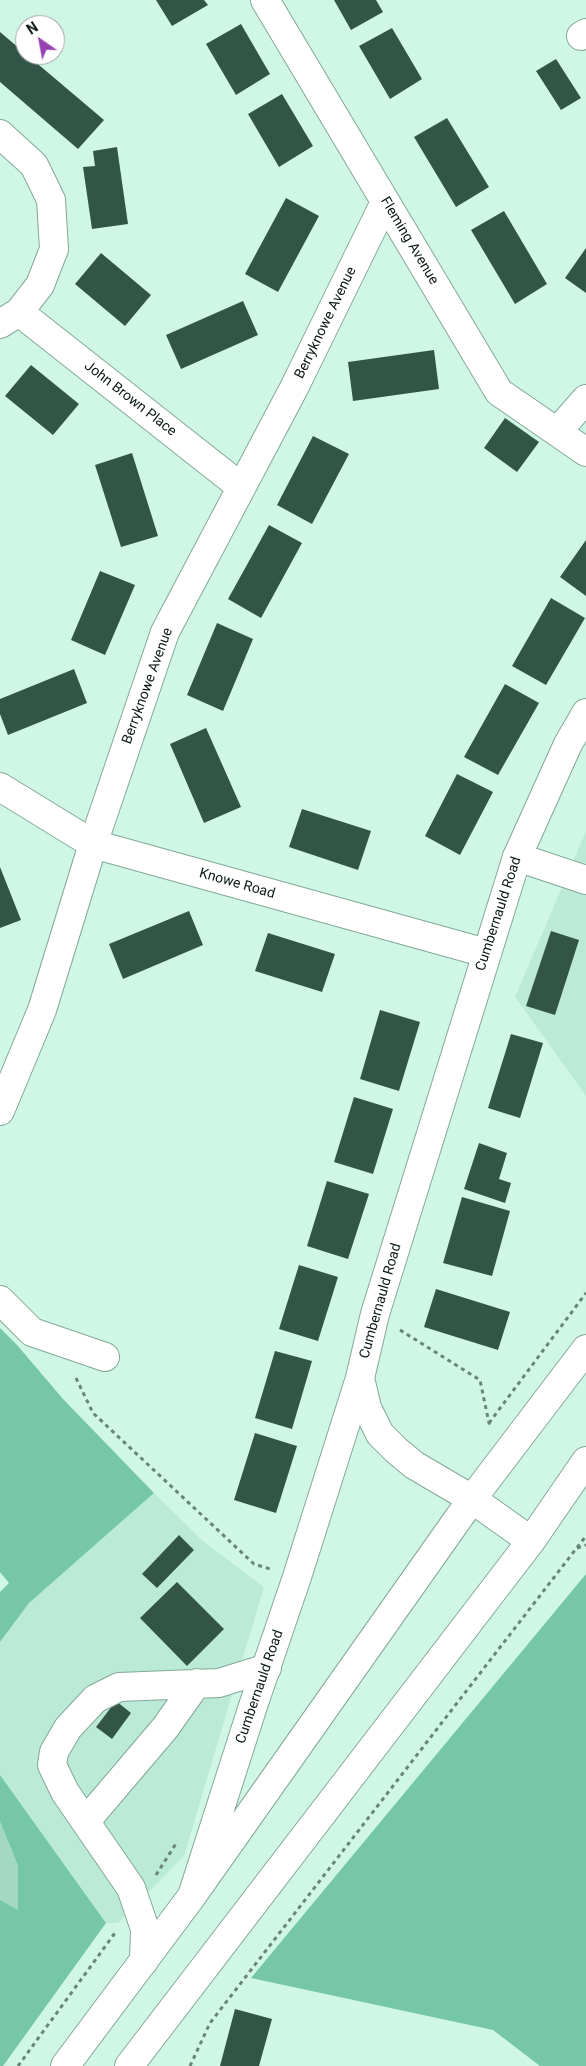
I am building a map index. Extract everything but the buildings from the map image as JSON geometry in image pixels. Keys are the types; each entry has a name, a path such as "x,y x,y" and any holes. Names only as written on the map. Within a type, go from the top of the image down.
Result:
{"main road":[{"name":"Fleming Avenue","path":"265,0 499,392 586,452"},
{"name":"John Brown Place","path":"0,134 34,164 51,200 54,249 40,285 10,318 241,487"},
{"name":"Berryknowe Avenue","path":"0,1111 42,1010 93,844 165,632 294,388 385,202"},
{"path":"557,432 586,399"},
{"name":"Cumbernauld Road","path":"192,1896 360,1378 375,1314 517,857 568,744 586,713"},
{"name":"Knowe Road","path":"0,787 93,844 486,953"},
{"path":"517,857 586,880"},
{"path":"0,1300 32,1332 105,1357"},
{"path":"64,2066 192,1896 472,1499 586,1349"},
{"path":"360,1378 367,1408 380,1434 414,1465 472,1499 531,1541"},
{"path":"129,2066 531,1541 586,1461"},
{"path":"144,1961 145,1929 135,1905 131,1888 65,1792 52,1765 54,1752 68,1728 95,1699 119,1687 220,1683 267,1668"},
{"path":"86,1821 165,1728 197,1683"}],"path":[{"path":"490,1423 586,1293"},
{"path":"375,1314 480,1380 490,1423 517,1442"},
{"path":"56,1341 93,1412 254,1564 271,1569 268,1578"},
{"path":"190,2066 210,2022 586,1536"},
{"path":"577,1548 586,1545"},
{"path":"18,2066 135,1905 182,1834"}],"shaded area":[{"path":"586,831 586,1096 515,997"},
{"path":"154,1493 203,1541 264,1587 184,1856 118,1923 106,1923 0,1775 0,1642 29,1603"},
{"path":"0,1790 66,1894 0,1933"}],"green space":[{"path":"0,1328 63,1399 154,1493 29,1603 0,1642 0,1592 9,1583 0,1572"},
{"path":"586,1574 586,2066 540,2066 493,2030 251,1978"},
{"path":"0,1775 106,1923 3,2066 0,2066 0,1900 18,1910 18,1865 0,1821"}]}
